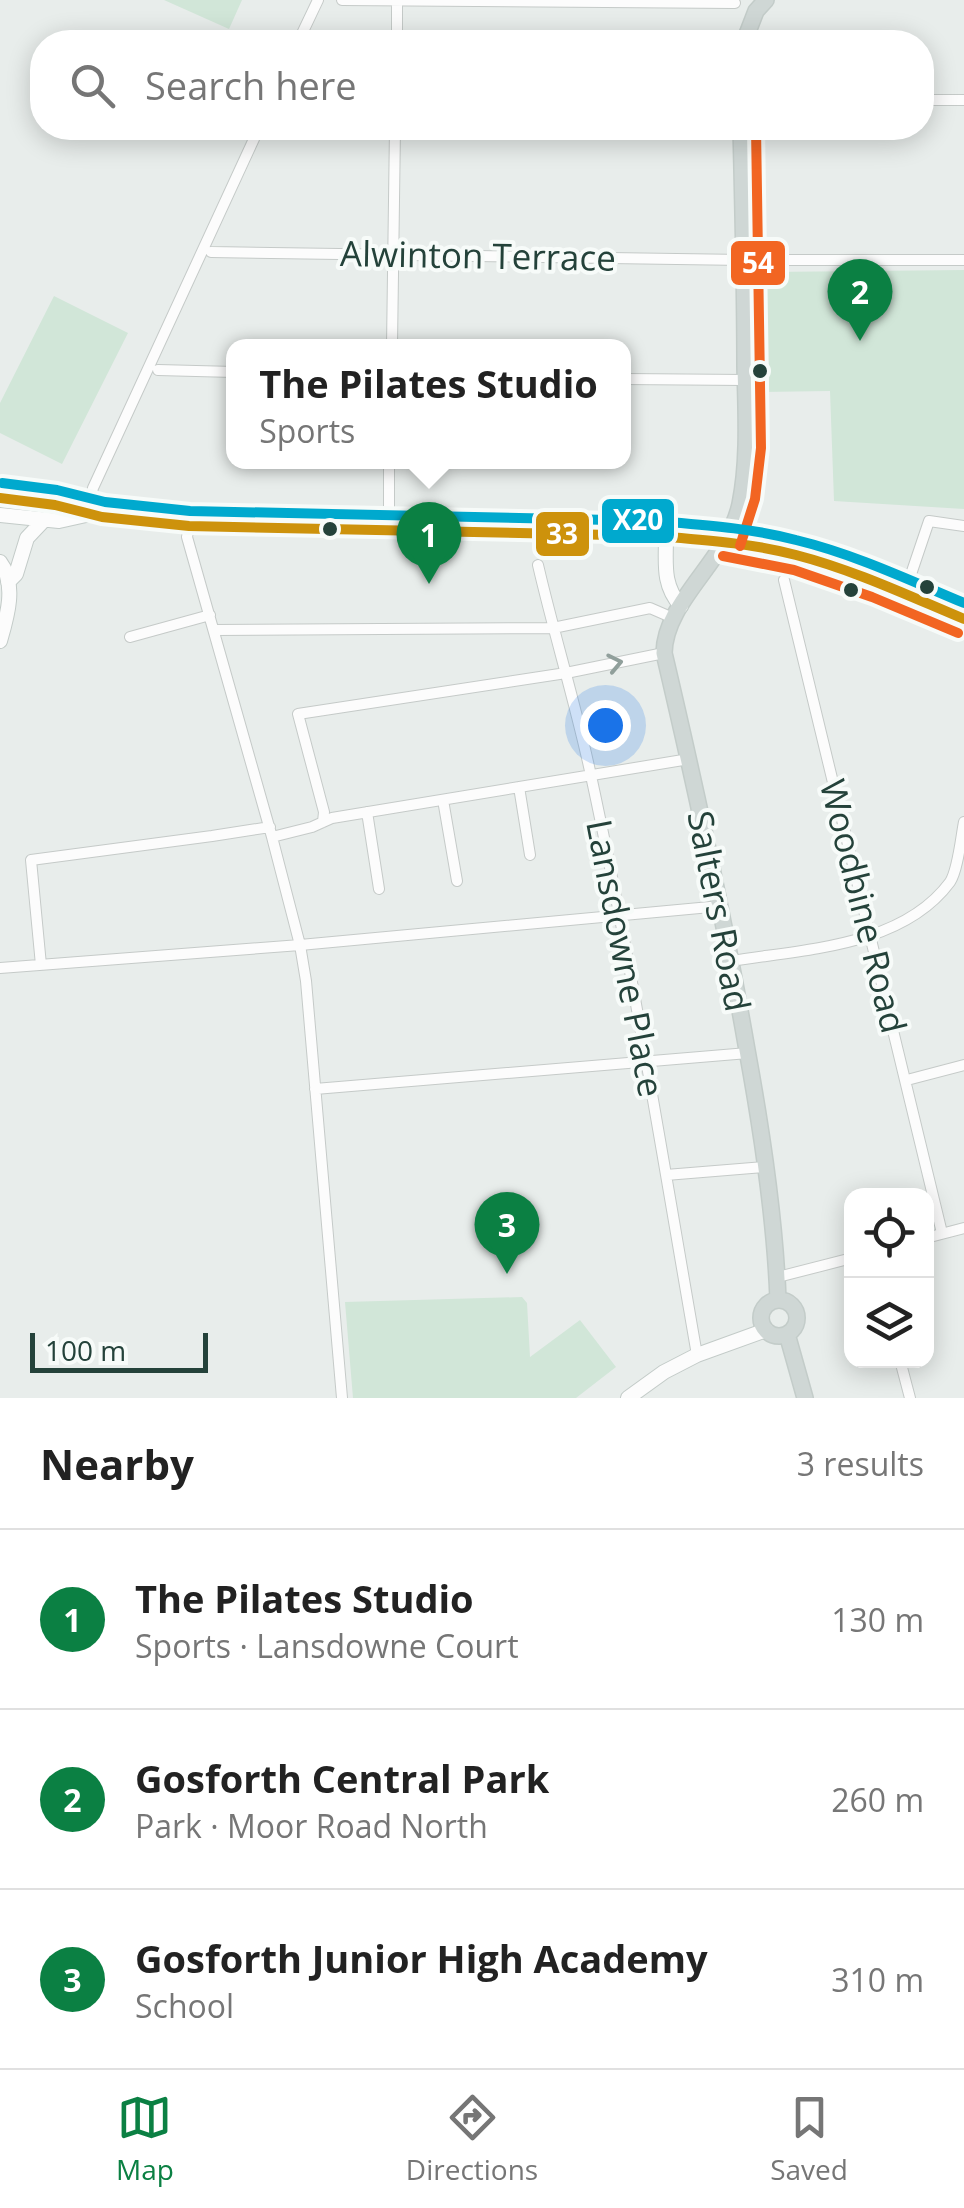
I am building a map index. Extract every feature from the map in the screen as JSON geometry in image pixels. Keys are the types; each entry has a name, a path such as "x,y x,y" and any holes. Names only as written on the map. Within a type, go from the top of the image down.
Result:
{"main road":[{"path":"749,30 756,11 766,0"},
{"name":"Salters Road","path":"740,140 745,380 741,499 726,542 677,612 664,653 721,906 760,1121 778,1300"},
{"path":"0,498 55,504 86,515 189,526 666,537 726,542 798,556 964,619"},
{"path":"0,515 59,521 86,515"},
{"path":"4,578 16,574 27,538 45,520"},
{"path":"666,537 666,581 677,612"},
{"path":"0,562 5,568 9,599 0,641"},
{"path":"778,1300 790,1304 797,1315 796,1324 787,1334 774,1335 766,1330 762,1312 769,1304 778,1300"},
{"path":"628,1398 664,1372 697,1355 766,1330"},
{"path":"787,1334 805,1398"}],"street":[{"path":"304,30 318,0"},
{"path":"342,0 735,3"},
{"path":"397,30 398,0"},
{"path":"934,100 964,100"},
{"path":"86,515 93,488 253,140"},
{"path":"392,339 395,140"},
{"name":"Alwinton Terrace","path":"211,252 964,260"},
{"path":"158,370 226,372"},
{"path":"631,378 745,380"},
{"path":"389,532 390,469"},
{"path":"904,595 929,522 964,526"},
{"path":"189,526 187,537 300,944 342,1398"},
{"name":"Lansdowne Place","path":"538,565 591,775 620,916 697,1355"},
{"name":"Woodbine Road","path":"784,580 942,1234"},
{"path":"214,630 552,628 650,608 677,612"},
{"path":"130,637 210,615"},
{"path":"324,822 298,714 664,653"},
{"path":"41,965 31,860 271,832 688,758"},
{"path":"519,787 530,856"},
{"path":"444,800 457,881"},
{"path":"367,812 380,889"},
{"path":"731,961 872,937 916,916 952,879 964,822"},
{"path":"0,968 721,906"},
{"path":"315,1089 748,1053"},
{"path":"906,1080 964,1065"},
{"path":"666,1176 765,1166"},
{"path":"934,1236 964,1228"},
{"path":"778,1277 844,1260"},
{"path":"902,1368 910,1398"}],"green space":[{"path":"164,0 242,0 229,29"},
{"path":"964,270 964,509 834,501 830,391 757,392 759,278 768,272"},
{"path":"54,296 128,333 62,464 0,433 0,403"},
{"path":"522,1297 527,1303 530,1357 580,1320 616,1367 576,1398 353,1398 345,1302"}],"transit line":[{"name":"54","path":"740,546 755,499 761,448 756,140"},
{"name":"X20","path":"2,483 57,490 105,502 190,511 657,521 727,528 818,546 964,603"},
{"name":"33","path":"0,498 55,505 102,517 189,526 657,536 727,542 818,561 964,619"},
{"name":"54","path":"723,556 794,570 958,633"}],"place":[{"name":"Gosforth Central Park","path":"860,341"},
{"name":"The Pilates Studio","path":"429,584"},
{"name":"Gosforth Junior High Academy","path":"507,1274"}]}
